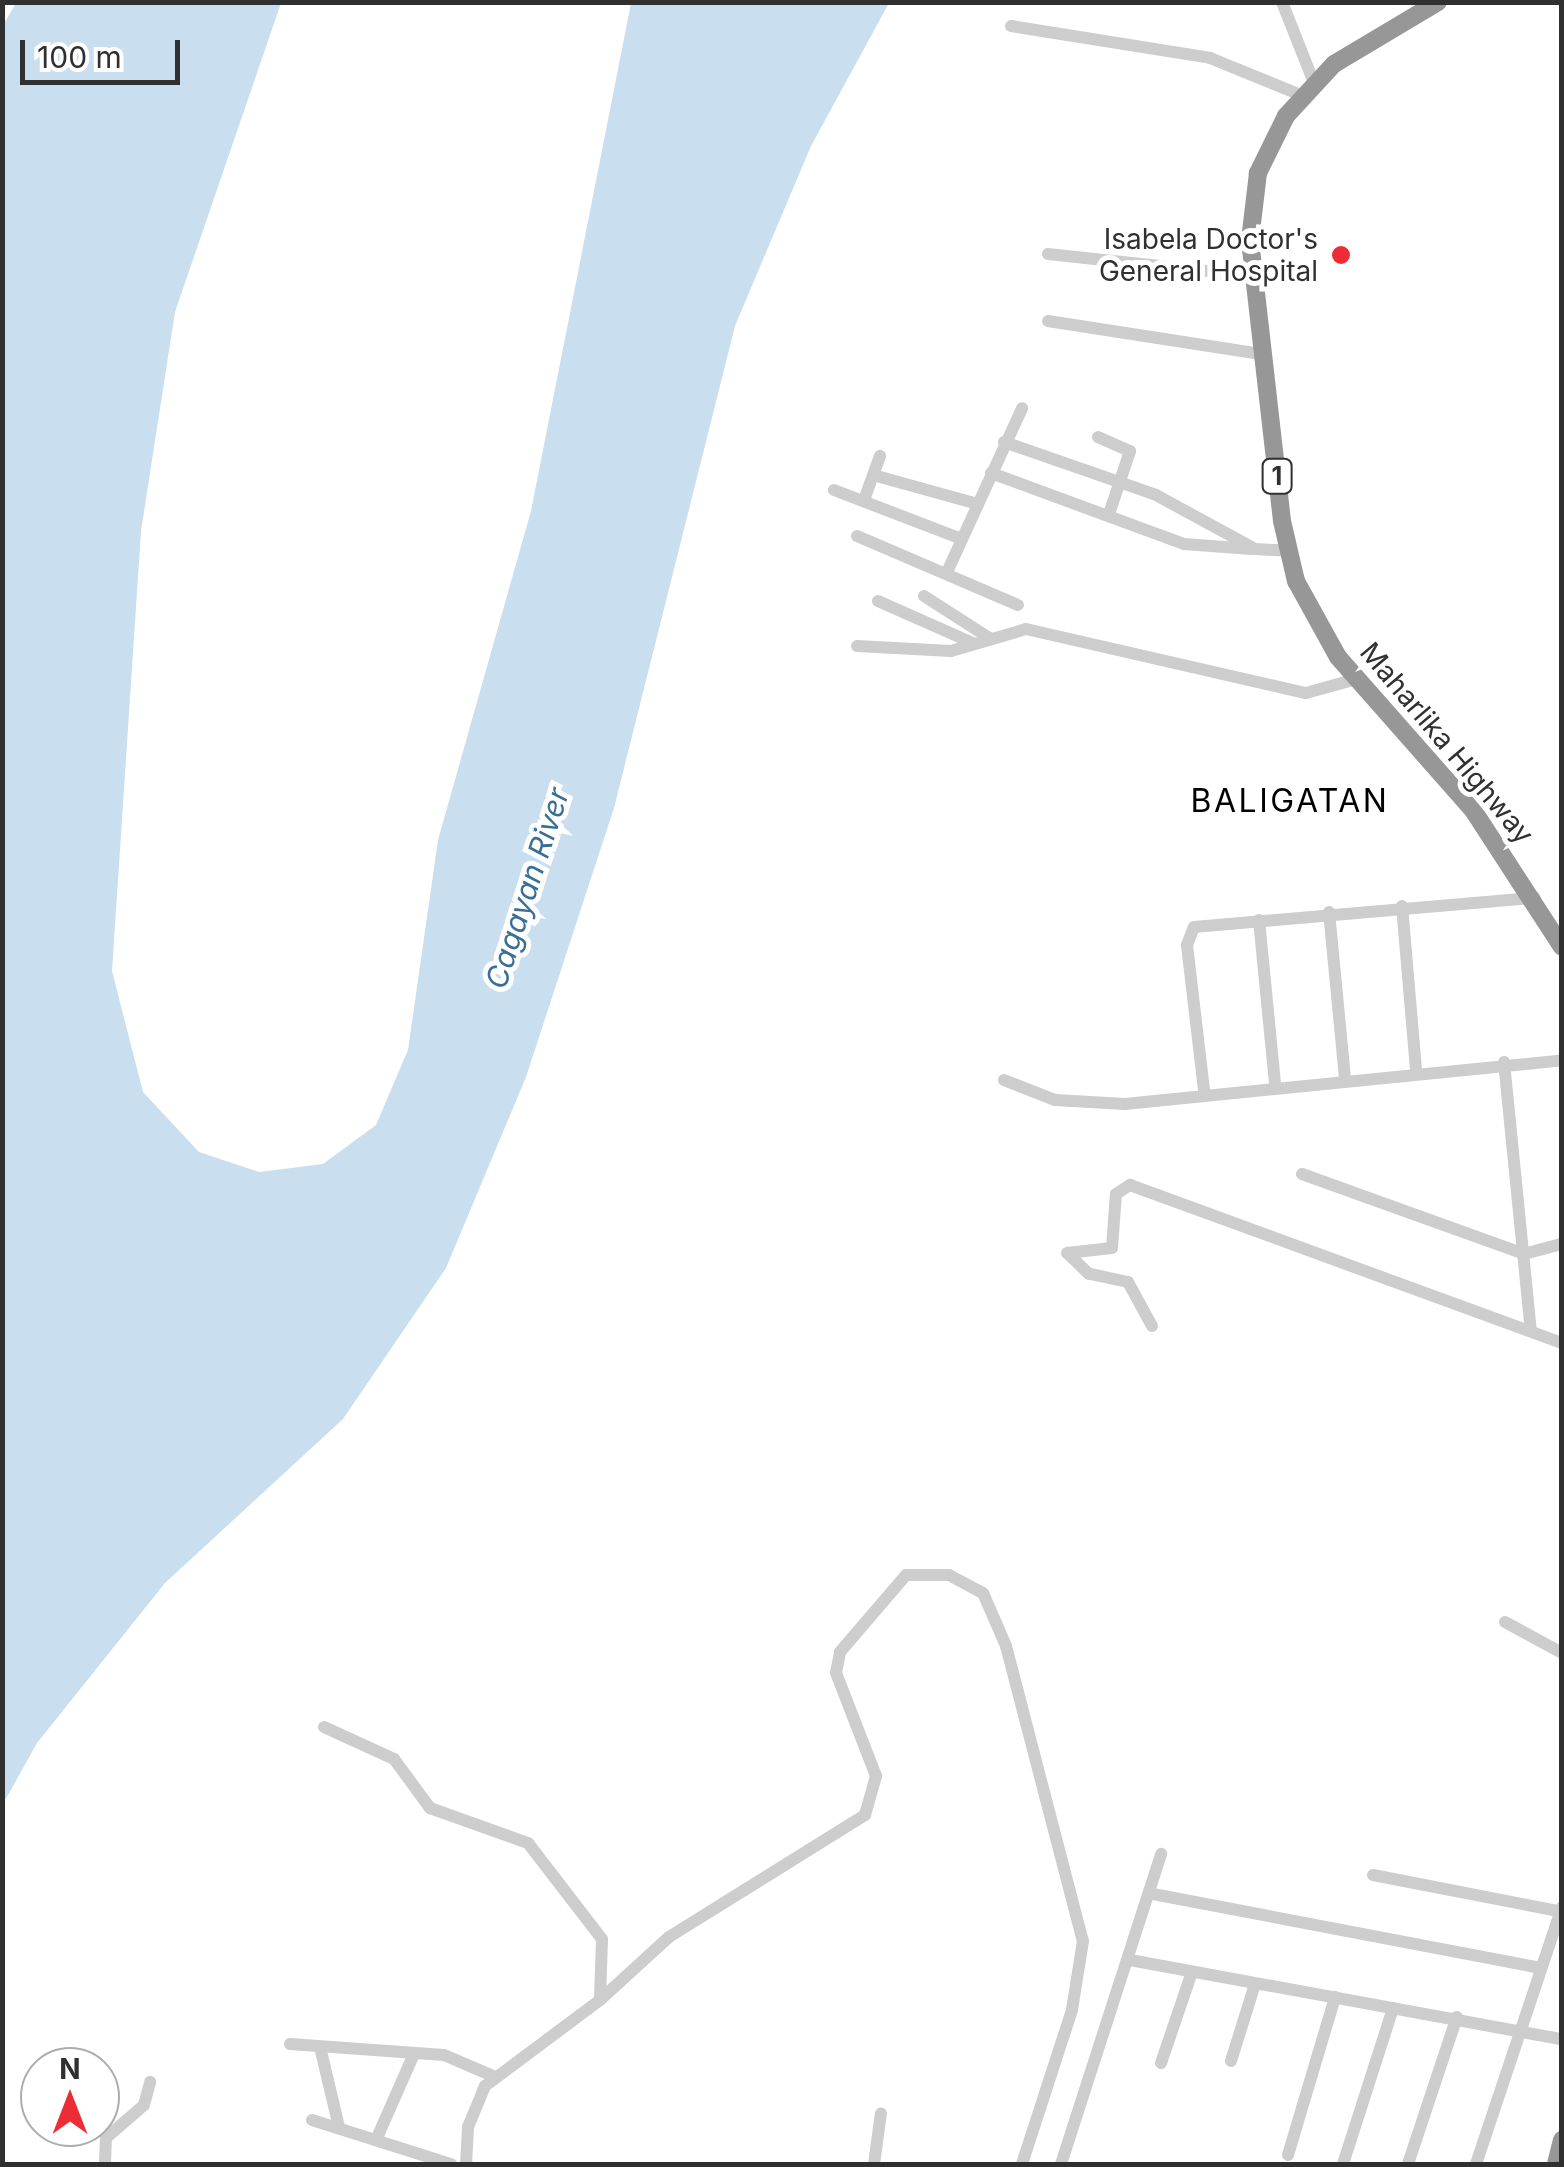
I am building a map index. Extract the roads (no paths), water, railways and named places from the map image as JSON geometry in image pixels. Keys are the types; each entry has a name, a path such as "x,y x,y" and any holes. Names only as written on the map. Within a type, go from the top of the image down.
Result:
{"highway":[{"name":"Maharlika Highway","path":"1438,2 1362,43 1309,90 1258,173 1254,276 1262,354 1288,551 1354,680 1473,810 1535,898 1562,946"},
{"path":"1556,2164 1562,2140"}],"street":[{"path":"1282,2 1309,90"},
{"path":"1011,26 1210,58 1309,90"},
{"path":"1048,254 1254,276"},
{"path":"1048,321 1262,354"},
{"path":"948,570 974,504 1022,408"},
{"path":"1098,437 1130,451 1110,514"},
{"path":"1004,442 1120,483 1255,549"},
{"path":"864,500 880,456"},
{"path":"992,473 1202,549 1288,551"},
{"path":"873,475 974,504"},
{"path":"834,490 959,538"},
{"path":"857,536 948,570 1018,605"},
{"path":"924,596 991,639"},
{"path":"878,601 973,644"},
{"path":"857,646 973,644 1036,630 1306,693 1354,680"},
{"path":"1204,1090 1187,938 1194,927 1329,912 1535,898"},
{"path":"1402,906 1416,1069"},
{"path":"1329,912 1345,1079"},
{"path":"1259,920 1275,1083"},
{"path":"1004,1080 1080,1103 1416,1069 1562,1060"},
{"path":"1504,1062 1530,1331"},
{"path":"1302,1174 1524,1254 1562,1244"},
{"path":"1152,1326 1128,1282 1089,1274 1067,1253 1112,1248 1116,1194 1130,1186 1562,1343"},
{"path":"466,2164 472,2110 493,2076 600,2000 706,1912 806,1860 865,1814 876,1776 836,1673 840,1652 906,1574 949,1575 983,1593 1006,1646 1083,1941 1022,2164"},
{"path":"1506,1622 1562,1653"},
{"path":"324,1727 394,1759 430,1808 528,1843 602,1939 600,2000"},
{"path":"1061,2164 1153,1894 1161,1854"},
{"path":"1373,1876 1560,1909 1537,1967 1476,2164"},
{"path":"1153,1894 1537,1967"},
{"path":"1130,1960 1562,2039"},
{"path":"1161,2063 1192,1972"},
{"path":"1231,2060 1255,1984"},
{"path":"1288,2155 1335,1997"},
{"path":"1343,2164 1393,2008"},
{"path":"1408,2164 1457,2017"},
{"path":"290,2044 465,2059 493,2076"},
{"path":"320,2047 339,2127"},
{"path":"376,2140 414,2054"},
{"path":"106,2164 106,2138 144,2105 150,2082"},
{"path":"874,2164 881,2113"},
{"path":"312,2120 451,2164"}],"water":[{"name":"Cagayan River","path":"16,3 281,3 175,312 141,531 112,971 143,1092 199,1152 259,1172 323,1164 376,1125 408,1050 438,840 531,511 631,3 889,3 811,146 735,326 614,808 526,1077 446,1268 343,1419 165,1583 37,1743 3,1804 2,27"}],"place":[{"name":"Isabela Doctor's General Hospital","path":"1341,255"}],"district":[{"name":"BALIGATAN","path":"1290,801"}]}
